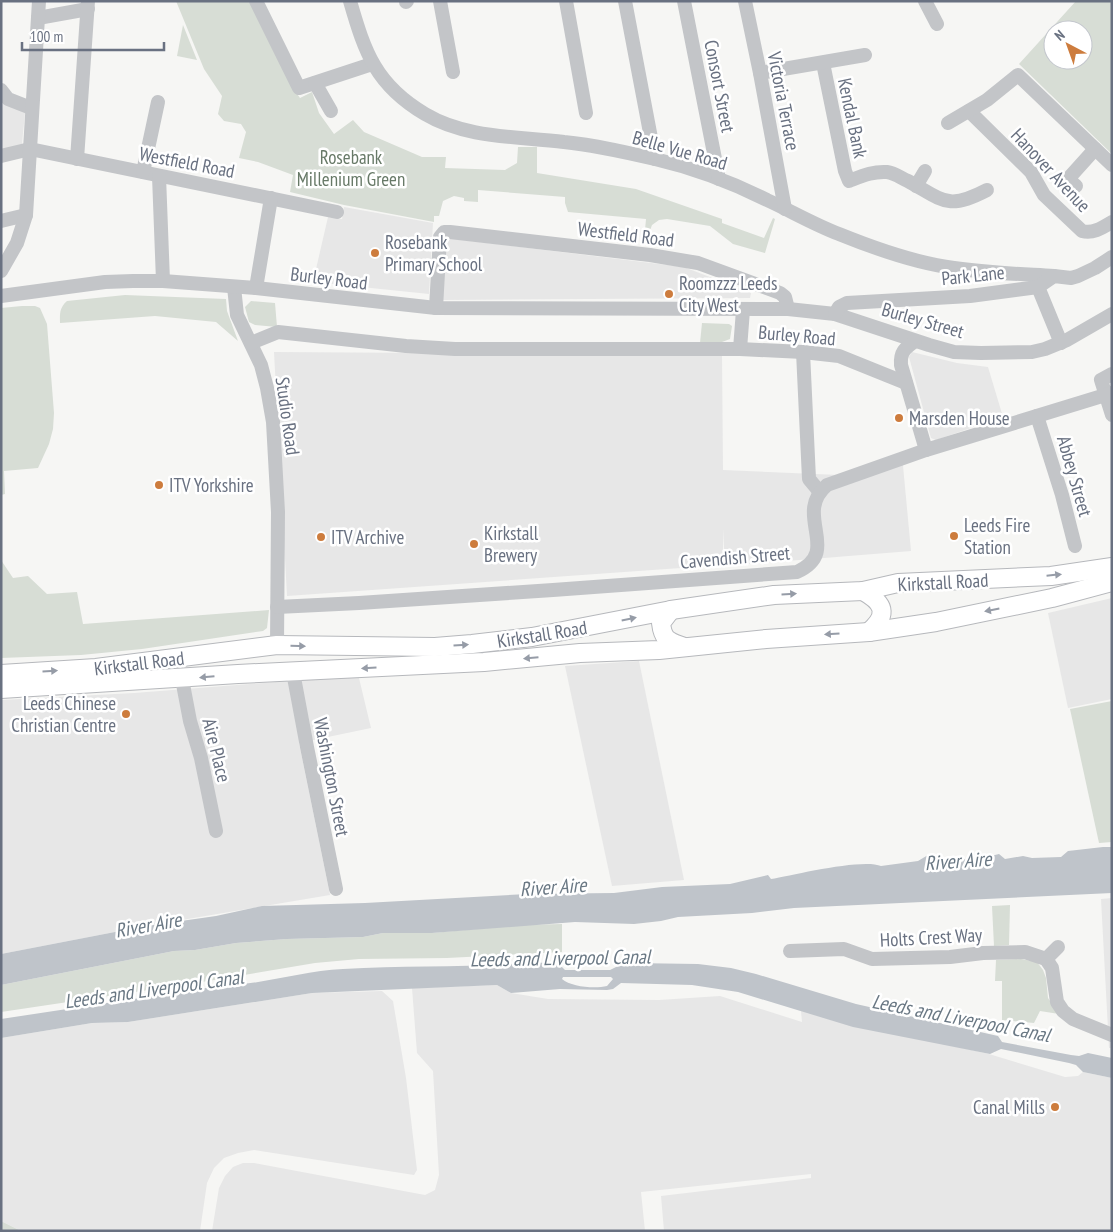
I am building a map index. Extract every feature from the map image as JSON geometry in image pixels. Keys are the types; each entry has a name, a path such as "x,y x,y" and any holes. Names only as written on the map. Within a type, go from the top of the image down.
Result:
{"main road":[{"name":"Kirkstall Road","path":"1,674 96,668 277,645 434,647 472,644 549,635 671,610 774,595 862,591 898,583 1051,576 1112,567"},
{"name":"Kirkstall Road","path":"1,689 238,674 484,662 580,653 659,650 766,639 869,632 936,622 1040,600 1112,582"},
{"path":"862,591 876,598 881,605 882,614 878,624 869,632"},
{"path":"671,610 661,623 662,632 668,641 684,647"},
{"path":"335,646 343,652 345,658 343,663 335,670"},
{"path":"229,652 230,668 238,674"}],"street":[{"path":"1,271 17,243 26,215 39,1"},
{"path":"256,1 299,88 372,64"},
{"name":"Belle Vue Road","path":"350,1 361,38 372,64 391,88 407,103 427,116 460,129 477,134 566,142 655,159 689,168 719,179 837,233 892,253 927,263 977,271 1054,276"},
{"path":"440,1 453,72"},
{"path":"566,1 586,112"},
{"path":"626,1 655,159"},
{"name":"Consort Street","path":"684,1 719,179"},
{"name":"Victoria Terrace","path":"745,1 785,209"},
{"path":"925,1 937,24"},
{"path":"38,18 88,5 77,159"},
{"path":"760,74 865,55"},
{"name":"Kendal Bank","path":"823,63 850,186 872,173 886,172 892,173 940,200 958,202 988,189"},
{"path":"948,123 987,100 1018,75 1112,165"},
{"path":"315,83 331,111"},
{"path":"1,90 19,95 33,93"},
{"path":"1,90 8,99 31,108"},
{"path":"143,172 158,102"},
{"name":"Hanover Avenue","path":"969,111 1031,172 1044,195 1082,231 1088,233 1112,222"},
{"path":"1,156 30,149"},
{"name":"Westfield Road","path":"30,149 337,212"},
{"path":"1076,186 1068,179 1096,149"},
{"path":"916,186 925,171"},
{"path":"159,176 163,281"},
{"path":"256,288 271,198"},
{"path":"1,221 26,215"},
{"name":"Westfield Road","path":"436,308 440,237 444,232 650,255 698,263 780,293 785,298 788,309"},
{"path":"1054,276 1071,278 1078,276 1112,257"},
{"name":"Park Lane","path":"836,314 839,307 847,302 970,296 1038,287 1054,276"},
{"name":"Burley Road","path":"1,296 105,282 163,281 256,288 436,308 788,309 836,314"},
{"name":"Studio Road","path":"234,287 237,315 261,365 273,422 278,512 277,645"},
{"path":"1038,287 1061,343"},
{"name":"Burley Road","path":"740,349 743,310"},
{"name":"Burley Street","path":"836,314 914,341 954,352 990,353 1032,352 1061,343 1112,314"},
{"name":"Burley Road","path":"251,343 278,332 406,346 455,349 740,349 803,352 839,356 906,383"},
{"path":"914,341 902,352 900,358 926,450"},
{"path":"803,352 809,479 819,491 826,485 836,481 926,450 1109,394"},
{"path":"1112,374 1101,380 1109,394 1112,415"},
{"name":"Abbey Street","path":"1037,416 1062,495 1075,546"},
{"name":"Cavendish Street","path":"277,607 359,604 797,572 806,568 814,559 818,546 813,512 814,500 819,491"},
{"name":"Washington Street","path":"293,672 306,748 336,889"},
{"name":"Aire Place","path":"182,679 216,831"},
{"path":"1058,947 1046,959 1052,968 1057,1002 1063,1011 1073,1019 1110,1035"},
{"name":"Holts Crest Way","path":"790,951 844,949 872,959 950,958 983,953 1025,952 1046,959"}],"shaded area":[{"path":"1,100 25,113 22,144 1,151"},
{"name":"Rosebank Primary School","path":"344,207 433,223 429,294 313,282 328,217 342,219"},
{"path":"446,238 684,267 751,293 750,298 442,300"},
{"path":"274,352 722,355 723,470 839,475 902,455 911,551 725,566 723,529 723,565 287,596"},
{"path":"912,352 957,363 988,367 1003,417 936,440 931,438 909,357"},
{"path":"1112,598 1112,699 1068,708 1048,613"},
{"path":"639,661 684,880 612,886 565,666"},
{"path":"358,674 371,728 299,743 330,895 146,926 1,954 1,700 134,693"},
{"path":"1112,898 1112,1048 1109,1048 1101,899"},
{"path":"497,985 511,993 548,999 659,1000 720,996 802,1022 801,1011 989,1054 1065,1077 1078,1076 1083,1072 1112,1078 1112,1231 664,1231 661,1196 811,1178 811,1174 641,1192 645,1231 212,1231 219,1188 225,1176 233,1167 243,1163 254,1163 425,1195 435,1190 439,1175 433,1071 417,1053 412,988"},
{"path":"382,991 393,1001 406,1078 417,1170 414,1175 254,1150 224,1158 214,1168 207,1183 200,1231 21,1231 1,1221 1,1038 92,1023 128,1022 312,993"}],"green space":[{"name":"Rosebank Millenium Green","path":"176,1 250,1 293,88 300,98 312,92 319,113 334,134 353,120 364,132 422,157 446,157 445,168 505,170 517,163 518,147 537,147 537,173 636,189 722,219 722,223 764,238 773,218 775,219 765,253 733,244 710,226 667,219 659,220 652,225 646,241 644,241 646,219 568,212 565,197 478,190 478,202 464,201 464,198 454,196 443,201 439,216 434,216 434,222 344,205 290,192 293,175 258,162 239,158 246,132 241,124 224,121 218,114 222,96 204,69"},
{"path":"1076,1 1112,1 1112,154 1019,64 1043,37 1043,70 1093,70 1093,20 1059,20"},
{"path":"183,25 197,60 177,56"},
{"path":"125,295 226,299 227,311 238,341 216,322 155,316 60,323 61,309 67,301"},
{"path":"251,301 275,303 277,327 255,325 249,322 245,307"},
{"path":"22,306 40,308 47,324 54,413 53,429 49,444 38,468 4,471 5,494 1,495 1,308"},
{"path":"702,323 729,324 732,326 730,339 722,342 700,343"},
{"path":"1,560 13,578 28,576 47,594 77,592 83,624 269,610 267,628 263,631 142,649 81,655 1,658"},
{"path":"1112,701 1112,842 1099,843 1070,709"},
{"path":"1010,905 1009,945 994,946 992,906"},
{"path":"562,924 562,952 447,958 359,959 315,963 1,1012 1,985 174,951 287,939 363,937 383,933 432,933 520,925"},
{"path":"1021,959 1037,962 1043,970 1046,978 1048,998 1059,1014 1040,1011 1034,1023 1002,1020 1002,981 995,981 996,960"},
{"path":"1,1221 21,1231 1,1231"}],"water":[{"name":"River Aire","path":"1112,847 1112,893 794,908 752,913 678,917 634,924 575,922 432,933 383,933 363,937 287,939 236,943 195,950 174,951 1,985 1,954 146,926 216,916 262,906 365,903 527,894 614,893 662,887 730,884 768,875 771,879 859,864 881,866 918,861 928,855 933,860 957,858 970,862 999,854 1005,859 1023,856 1032,858 1061,857 1068,851"},
{"path":"536,962 560,965 565,970 610,970 624,963 698,964 731,968 856,1004 998,1036 1002,1042 1071,1055 1079,1056 1088,1053 1112,1058 1112,1078 1083,1072 1076,1065 1069,1063 1001,1049 990,1054 853,1027 738,992 692,985 621,983 613,989 607,990 560,989 511,993 497,985 312,993 128,1022 92,1023 1,1038 1,1019 250,983 312,972 367,968","holes":["563,977 611,977 613,979 607,986 596,987 577,986 562,979"]}],"place":[{"name":"Rosebank Primary School","path":"375,253"},
{"name":"Roomzzz Leeds City West","path":"669,294"},
{"name":"Marsden House","path":"899,418"},
{"name":"ITV Yorkshire","path":"159,485"},
{"name":"Leeds Fire Station","path":"954,536"},
{"name":"ITV Archive","path":"321,537"},
{"name":"Kirkstall Brewery","path":"474,544"},
{"name":"Leeds Chinese Christian Centre","path":"126,714"},
{"name":"Canal Mills","path":"1055,1107"}],"water label":[{"name":"Leeds and Liverpool Canal","path":"560,958"},
{"name":"Leeds and Liverpool Canal","path":"154,989"},
{"name":"Leeds and Liverpool Canal","path":"961,1018"}]}
